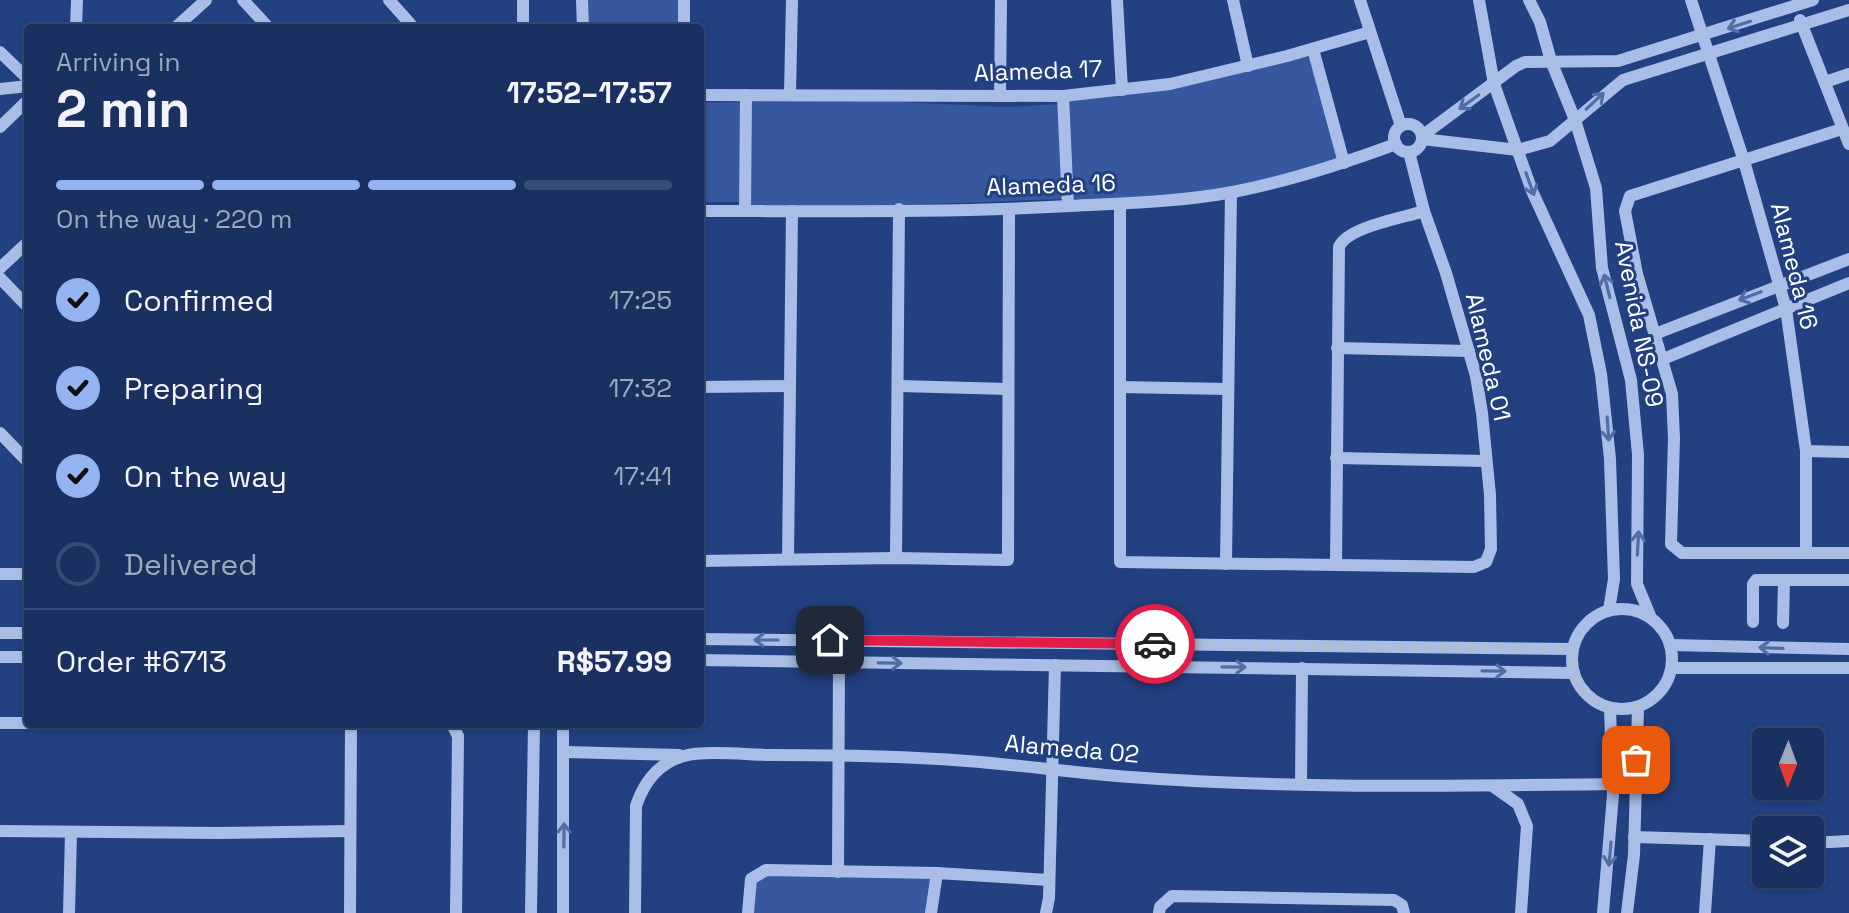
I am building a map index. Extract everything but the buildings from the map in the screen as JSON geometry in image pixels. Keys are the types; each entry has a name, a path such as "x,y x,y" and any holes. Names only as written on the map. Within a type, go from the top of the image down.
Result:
{"street":[{"path":"76,24 77,0"},
{"path":"179,24 206,0"},
{"path":"243,0 265,24"},
{"path":"389,0 410,24"},
{"path":"523,0 523,24"},
{"path":"582,0 583,24"},
{"path":"684,0 684,24"},
{"path":"790,94 792,0"},
{"path":"1000,96 1001,0"},
{"path":"1117,0 1122,90"},
{"path":"1233,0 1248,66"},
{"path":"1360,0 1401,126"},
{"name":"Avenida NS-09","path":"1479,0 1494,84 1547,225 1576,281 1589,315 1608,418 1614,529 1614,579 1609,610"},
{"name":"Avenida NS-09","path":"1529,0 1575,120 1596,188 1602,268 1631,380 1638,455 1637,584 1651,618"},
{"name":"Alameda 16","path":"1691,0 1744,161 1786,309 1806,451 1806,552"},
{"path":"1401,126 1395,134 1396,144 1409,152 1418,148 1422,137 1525,62 1618,61 1813,0"},
{"path":"1796,3 1801,25 1849,144"},
{"path":"1401,126 1414,126 1422,137 1518,150 1550,141 1623,80 1849,10"},
{"name":"Alameda 17","path":"704,95 1063,96 1170,84 1370,32"},
{"path":"1313,49 1344,163"},
{"path":"1,56 24,76"},
{"path":"1825,82 1849,74"},
{"path":"0,89 24,89"},
{"path":"745,211 746,95"},
{"path":"1063,96 1068,206"},
{"path":"2,120 24,103"},
{"path":"1842,129 1630,196 1626,205 1637,274 1663,359 1674,412 1670,539 1676,550 1682,553 1849,553"},
{"name":"Alameda 16","path":"704,211 1009,210 1120,204 1231,192 1344,163 1396,144"},
{"name":"Alameda 01","path":"1336,565 1474,567 1486,562 1491,549 1482,413 1469,351 1424,211 1409,152"},
{"path":"1226,564 1231,192"},
{"path":"1120,204 1120,562 1336,565 1338,255 1341,242 1351,233 1424,211"},
{"path":"896,558 899,209"},
{"path":"704,561 1008,560 1009,210"},
{"path":"788,559 792,211"},
{"path":"0,268 24,246"},
{"path":"1655,334 1849,259"},
{"path":"0,278 24,303"},
{"path":"1663,359 1849,283"},
{"path":"1337,348 1469,351"},
{"path":"704,387 790,386"},
{"path":"899,386 1008,389"},
{"path":"1120,387 1228,389"},
{"path":"0,433 24,458"},
{"path":"1806,451 1849,452"},
{"path":"1336,458 1486,461"},
{"path":"0,574 24,574"},
{"path":"1753,622 1753,584 1758,579 1849,580"},
{"path":"1783,623 1784,580"},
{"path":"1627,609 1651,618 1663,630 1671,645 1672,668 1667,682 1658,694 1638,707 1610,708 1594,701 1574,673 1572,649 1585,625 1609,610 1627,609"},
{"path":"0,633 24,633"},
{"path":"704,639 1572,649"},
{"path":"1671,645 1849,649"},
{"path":"0,657 24,657"},
{"path":"704,660 1574,673"},
{"path":"838,872 839,662"},
{"path":"1046,913 1055,665"},
{"path":"1301,784 1302,668"},
{"path":"1672,668 1849,668"},
{"path":"1627,913 1634,837 1638,707"},
{"path":"1603,913 1613,784 1610,708"},
{"path":"0,723 24,723"},
{"path":"350,913 351,728"},
{"path":"454,728 458,736 456,913"},
{"path":"531,913 534,728"},
{"path":"563,728 563,913"},
{"name":"Alameda 02","path":"565,752 839,755 966,761 1158,779 1301,784 1613,784"},
{"path":"635,913 636,814 640,792 659,768 686,755"},
{"path":"1491,785 1524,812 1527,826 1521,913"},
{"path":"0,831 349,831"},
{"path":"69,913 71,833"},
{"path":"1634,837 1752,840"},
{"path":"1705,913 1710,839"},
{"path":"1824,842 1849,841"},
{"path":"748,913 749,885 760,872 937,873 1049,880"},
{"path":"931,913 937,873"},
{"path":"1159,913 1160,907 1172,896 1394,900 1402,905 1404,913"},
{"path":"1299,913 1302,899"}],"shaded area":[{"path":"576,0 684,0 684,24 579,24"},
{"path":"1313,49 1344,163 1277,182 1120,204 1062,199 745,211 744,202 704,202 704,103 746,102 746,95 1008,107 1063,104 1063,96 1122,90"},
{"path":"760,872 937,873 930,913 748,913"}],"way so far":[{"path":"1155,644 1572,649 1574,673 1581,689 1594,701 1610,708 1638,707 1636,760"}],"route":[{"path":"830,640 1155,644"}]}
